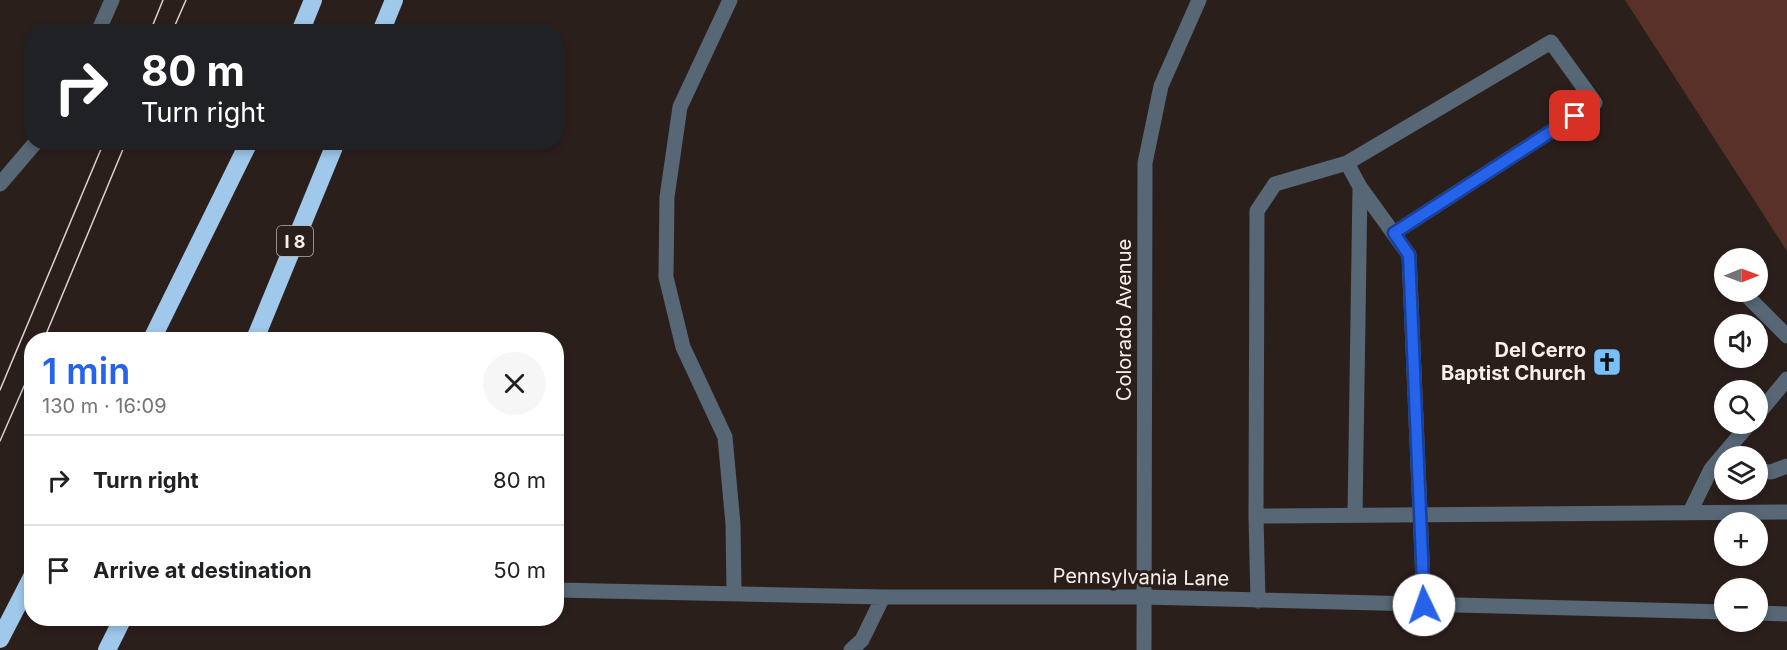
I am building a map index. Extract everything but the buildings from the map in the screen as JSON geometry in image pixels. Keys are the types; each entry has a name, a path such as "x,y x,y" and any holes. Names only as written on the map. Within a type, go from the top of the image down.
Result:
{"highway":[{"path":"303,24 313,0"},
{"path":"384,24 394,0"},
{"path":"155,332 245,150"},
{"name":"I 8","path":"258,332 333,150"},
{"path":"0,639 24,592"},
{"path":"107,650 120,626"},
{"path":"111,650 121,626"}],"street":[{"path":"102,24 112,0"},
{"path":"730,0 680,107 667,197 666,277 682,347 725,437 733,524 734,592"},
{"name":"Colorado Avenue","path":"1144,650 1145,163 1161,86 1199,0"},
{"path":"1258,601 1257,211 1275,184 1347,163 1551,42 1595,103 1394,233"},
{"path":"0,184 29,150"},
{"path":"1347,163 1360,187 1409,255 1424,605"},
{"path":"1355,515 1360,187"},
{"path":"1753,302 1787,336"},
{"path":"1768,402 1787,379"},
{"path":"1768,472 1787,466"},
{"path":"1690,512 1714,475"},
{"path":"1256,516 1787,512"},
{"name":"Pennsylvania Lane","path":"564,590 883,597 1144,597 1714,612"},
{"path":"851,650 862,640 883,597"},
{"path":"1768,613 1787,614"}],"shaded area":[{"path":"1625,0 1787,0 1787,251"}],"tram line":[{"path":"153,24 163,0"},
{"path":"176,24 186,0"},
{"path":"24,332 101,150"},
{"path":"47,332 123,150"},
{"path":"0,390 24,333"},
{"path":"0,441 24,386"}],"place":[{"name":"Del Cerro Baptist Church","path":"1607,362"}],"route":[{"path":"1424,605 1409,255 1394,233 1575,116"}]}
